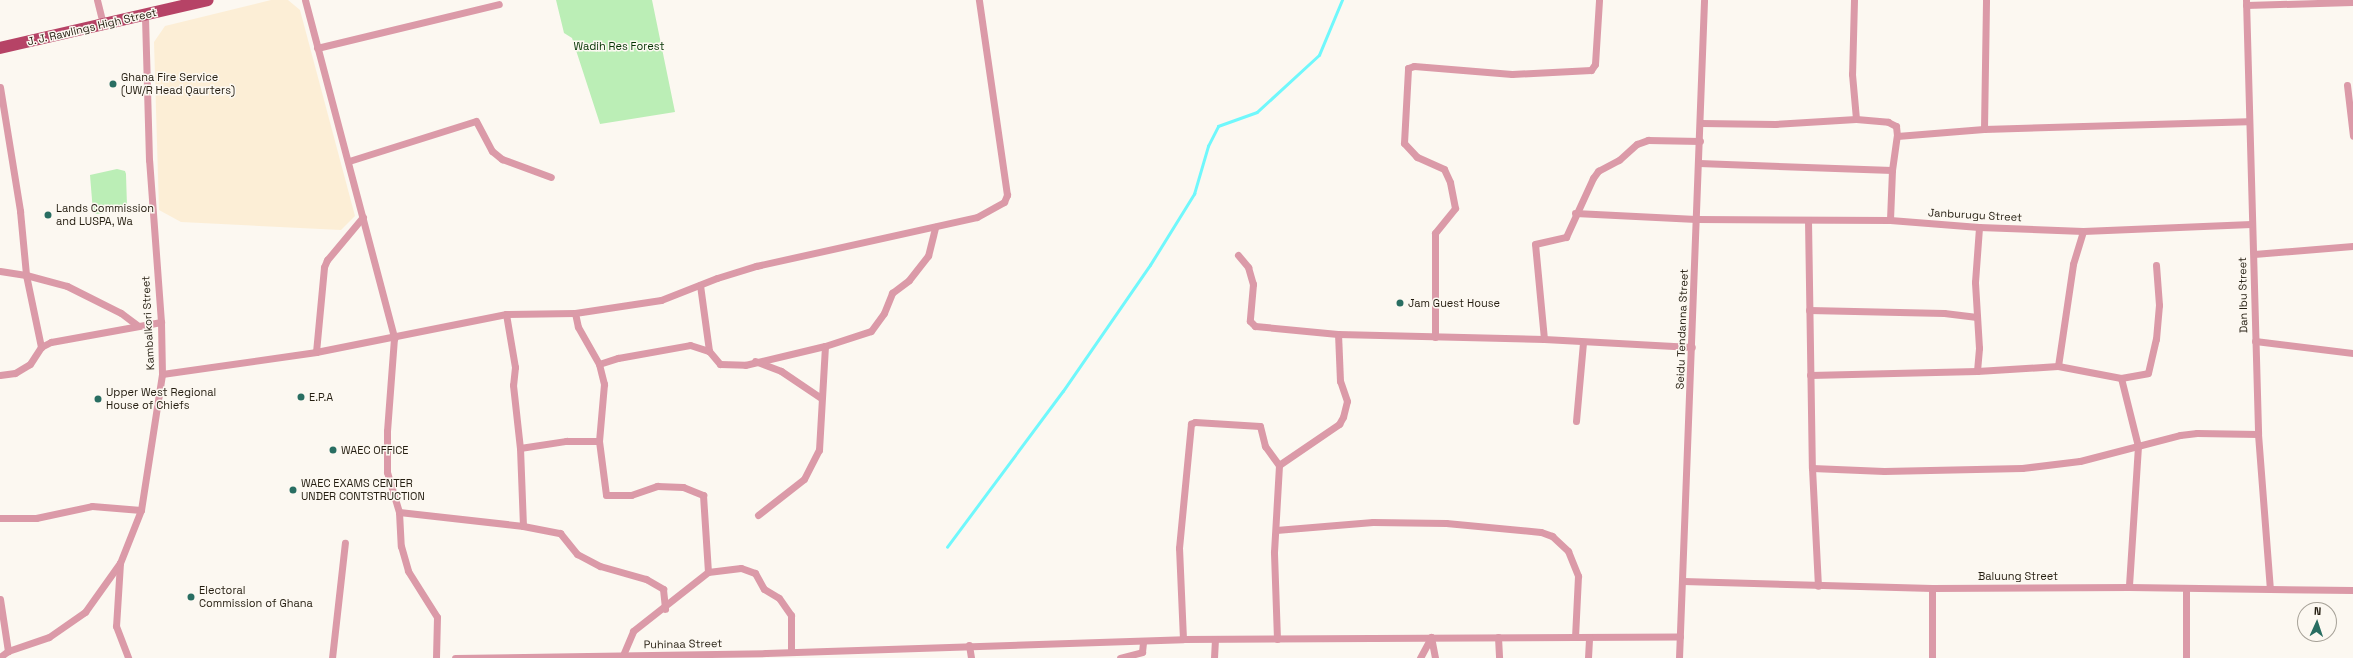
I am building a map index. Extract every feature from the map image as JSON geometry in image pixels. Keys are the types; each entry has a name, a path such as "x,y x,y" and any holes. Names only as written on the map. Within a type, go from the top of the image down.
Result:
{"main road":[{"name":"J. J. Rawlings High Street","path":"0,48 208,0"}],"street":[{"path":"98,0 103,24"},
{"path":"305,0 349,161 394,338 387,431 387,472 400,512 401,546 408,571 437,617 436,658"},
{"path":"162,374 316,352 394,338 453,323 506,314 574,314 661,300 756,266 827,248 935,227 977,217 1004,202 1007,195 979,0"},
{"path":"1435,337 1435,233 1455,208 1450,182 1444,169 1417,157 1404,143 1408,68 1414,66 1512,74 1591,70 1595,64 1599,0"},
{"name":"Seidu Tendanna Street","path":"1679,658 1701,123 1704,0"},
{"path":"1854,0 1852,74 1856,119"},
{"path":"1984,129 1986,0"},
{"path":"2246,2 2353,2"},
{"name":"Dan Ibu Street","path":"2246,2 2248,121 2251,224 2254,254 2258,434 2270,589"},
{"path":"317,48 499,4"},
{"name":"Kambalkori Street","path":"0,657 8,651 49,637 85,612 120,563 140,510 162,374 161,322 149,160 146,15"},
{"path":"2347,85 2350,94 2353,136"},
{"path":"0,87 20,212 26,275 42,347"},
{"path":"1701,123 1775,124 1856,119 1888,122 1896,126 1897,136 1892,170 1890,220"},
{"path":"349,161 476,121 492,151 502,159 552,178"},
{"path":"1897,136 1984,129 2248,121"},
{"path":"1544,339 1535,244 1566,237 1575,213 1598,171 1619,160 1642,141 1700,141"},
{"path":"1699,163 1892,170"},
{"name":"Janburugu Street","path":"1575,213 1696,219 1890,220 1979,227 2084,230 2251,224"},
{"path":"316,352 324,267 327,260 362,217"},
{"path":"1808,220 1812,468 1818,586"},
{"path":"600,364 672,346 690,345 709,351 720,364 745,365 755,361 825,346 874,328 892,293 908,280 928,256 935,227"},
{"path":"1977,371 1979,348 1975,317 1979,227"},
{"path":"2058,366 2072,264 2084,230"},
{"path":"2254,254 2353,246"},
{"path":"1238,254 1248,267 1253,284 1250,321 1255,326 1338,334 1544,339 1692,347"},
{"path":"1810,375 1977,371 2058,366 2121,378 2148,373 2156,339 2159,305 2156,265"},
{"path":"0,271 26,275 67,286 121,313 138,326"},
{"path":"700,285 709,351"},
{"path":"1809,310 1944,313 1975,317"},
{"path":"506,314 515,367 513,386 520,448 523,526"},
{"path":"574,314 578,327 600,364 604,384 599,441 606,495 631,495 657,486 683,487 703,494 708,572"},
{"path":"0,375 15,374 30,364 42,347 63,339 161,322"},
{"path":"1278,465 1338,424 1343,417 1347,401 1340,381 1338,334"},
{"path":"1576,421 1582,342"},
{"path":"2255,342 2353,354"},
{"path":"758,515 808,473 819,450 825,346"},
{"path":"755,361 781,371 821,398"},
{"path":"2121,378 2138,446 2129,587"},
{"path":"1183,639 1179,548 1191,424 1194,422 1260,426 1265,446 1278,465 1274,552 1277,639"},
{"path":"1812,468 1884,470 2022,468 2080,461 2197,433 2258,434"},
{"path":"520,448 566,441 599,441"},
{"path":"0,518 36,518 92,506 140,510"},
{"path":"400,512 523,526 560,532 577,554 600,566 646,579 663,589 665,609"},
{"path":"1276,530 1373,522 1446,523 1541,532 1552,536 1568,551 1578,576 1575,637"},
{"path":"332,658 345,543"},
{"path":"120,563 116,626 128,658"},
{"path":"623,656 633,631 665,609 708,572 741,568 755,573 764,589 779,598 791,615 791,652"},
{"name":"Baluung Street","path":"1683,581 1818,586 1932,588 2129,587 2353,590"},
{"path":"1932,588 1932,658"},
{"path":"2186,588 2186,658"},
{"path":"0,599 8,651"},
{"path":"1420,658 1431,636"},
{"path":"1431,636 1435,658"},
{"name":"Puhinaa Street","path":"455,658 766,656 791,652 911,646 1143,642 1183,639 1431,636 1680,636"},
{"path":"1498,637 1499,658"},
{"path":"1588,658 1589,637"},
{"path":"1214,658 1215,639"},
{"path":"1120,658 1142,652 1143,642"},
{"path":"969,645 971,658"}],"shaded area":[{"path":"271,0 288,0 300,10 355,216 341,230 181,222 159,210 154,42 165,26"}],"green space":[{"name":"Wadih Res Forest","path":"556,0 652,0 675,112 600,124 572,38 564,33"},
{"path":"117,169 125,171 126,174 127,207 123,210 97,214 93,212 90,175"}],"waterway":[{"path":"947,547 1063,391 1150,265 1194,194 1208,146 1218,126 1257,112 1319,55 1342,0"}],"place":[{"name":"Ghana Fire Service (UW/R Head Qaurters)","path":"113,84"},
{"name":"Lands Commission and LUSPA, Wa","path":"48,215"},
{"name":"Jam Guest House","path":"1400,303"},
{"name":"E.P.A","path":"301,397"},
{"name":"Upper West Regional House of Chiefs","path":"98,399"},
{"name":"WAEC OFFICE","path":"333,450"},
{"name":"WAEC EXAMS CENTER UNDER CONTSTRUCTION","path":"293,490"},
{"name":"Electoral Commission of Ghana","path":"191,597"}]}
